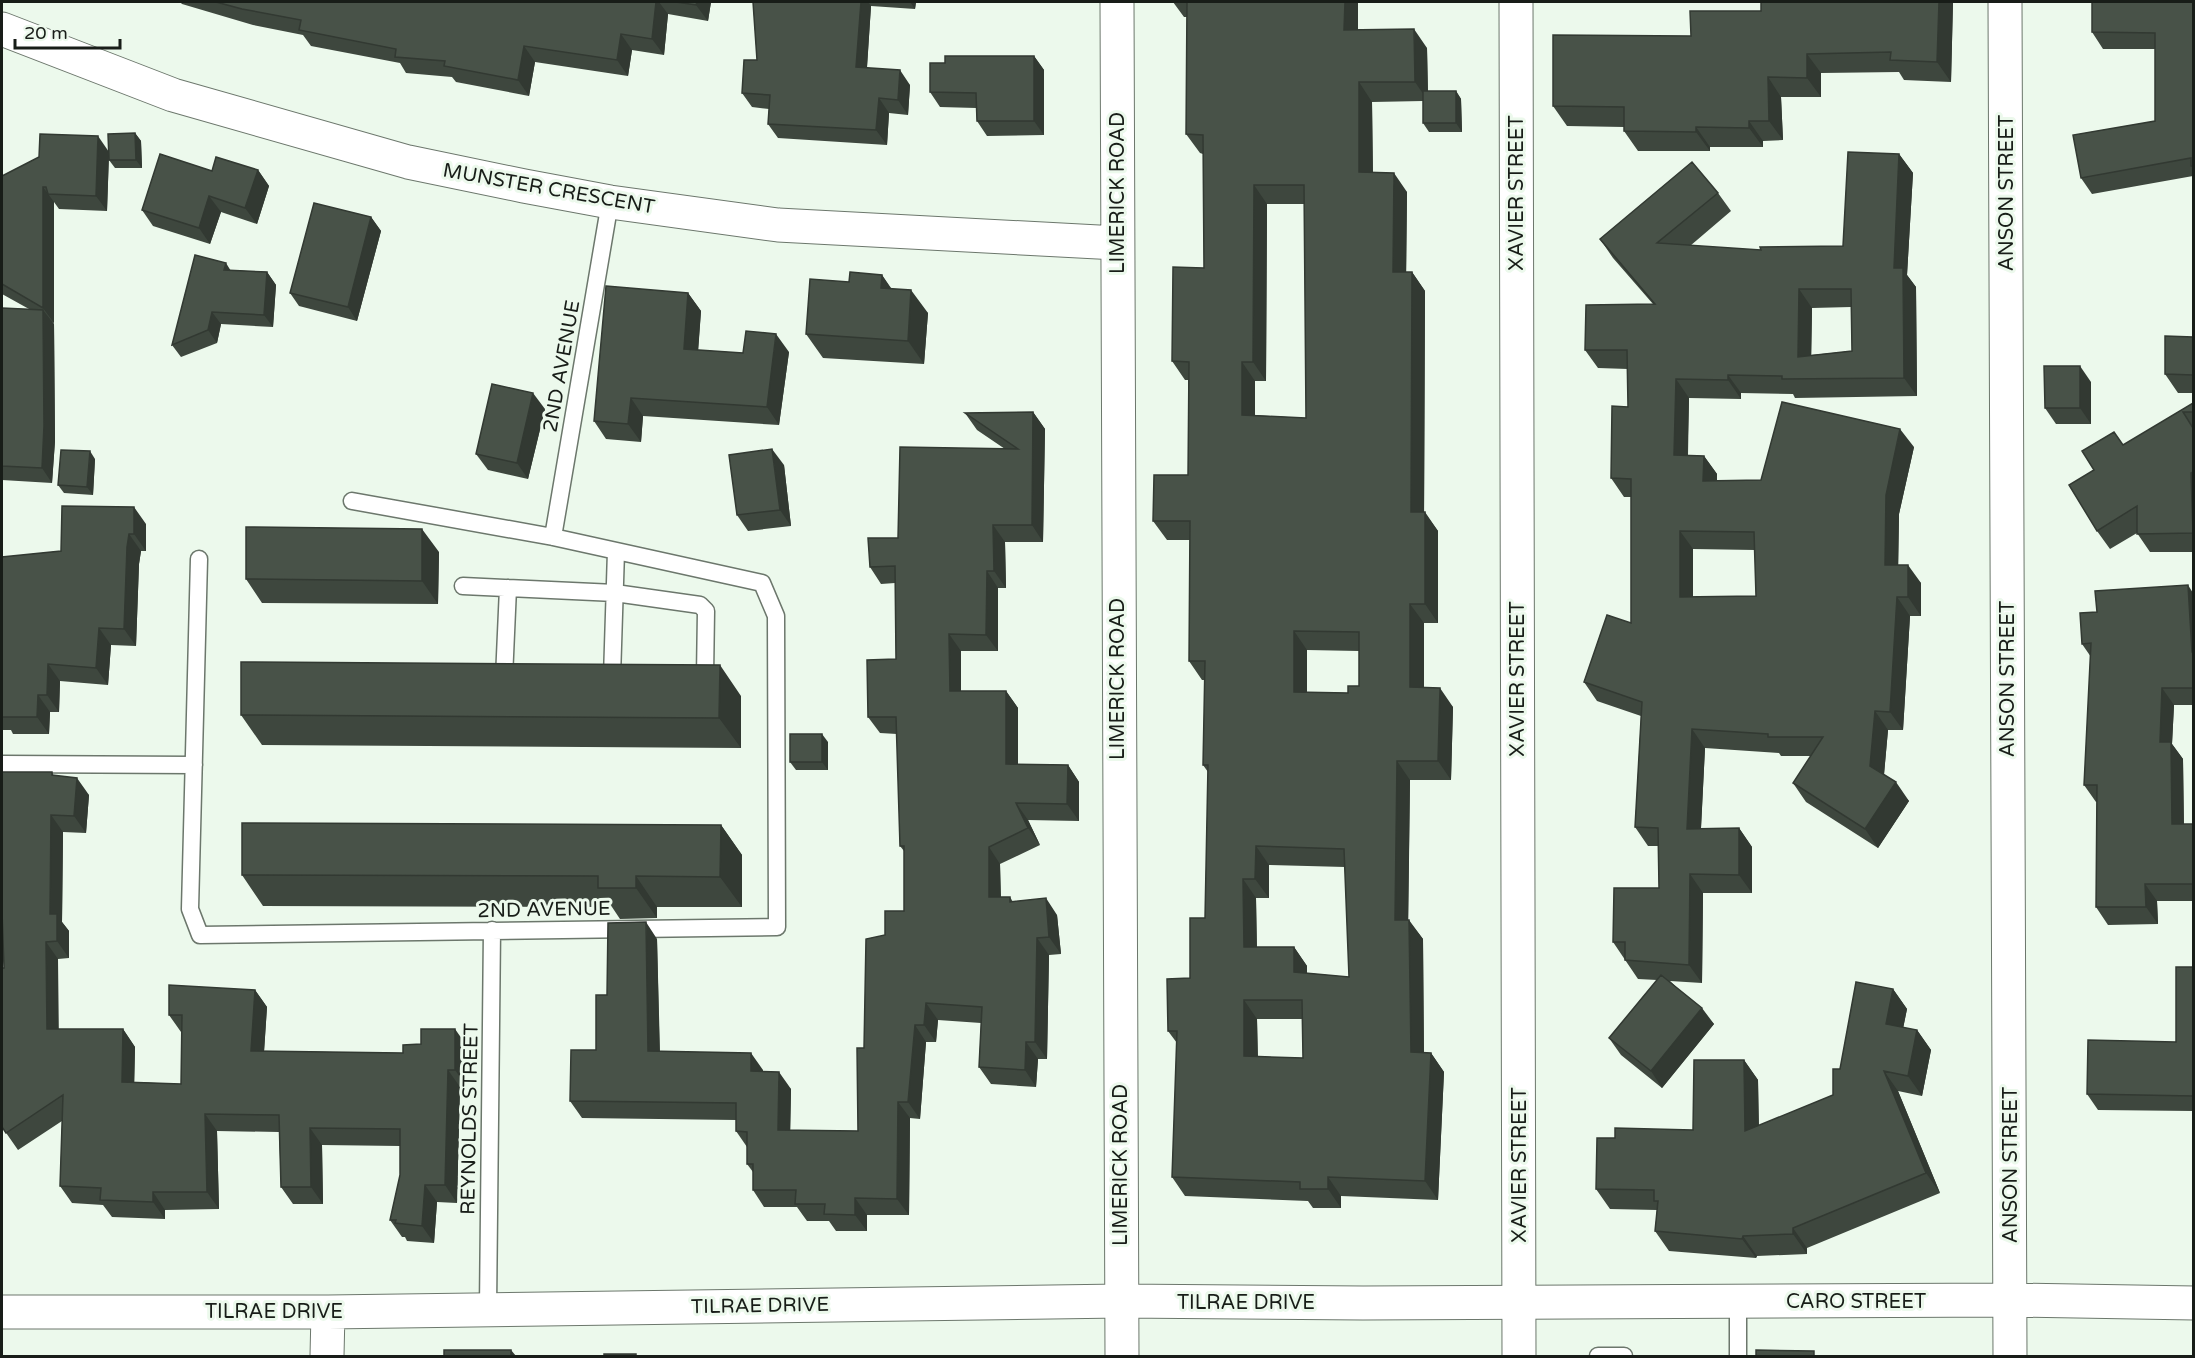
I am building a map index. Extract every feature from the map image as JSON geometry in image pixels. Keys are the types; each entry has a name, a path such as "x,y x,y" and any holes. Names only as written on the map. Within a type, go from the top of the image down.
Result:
{"street":[{"name":"LIMERICK ROAD","path":"1117,2 1122,1356"},
{"name":"XAVIER STREET","path":"1516,2 1519,1356"},
{"name":"ANSON STREET","path":"2005,2 2010,1356"},
{"name":"MUNSTER CRESCENT","path":"2,28 173,95 295,131 408,162 610,202 778,225 1117,243"},
{"name":"CARO STREET","path":"1519,1302 2010,1300 2193,1303"},
{"name":"TILRAE DRIVE","path":"2,1312 328,1312 1121,1301 1519,1302"},
{"path":"327,1356 328,1312"}],"lane":[{"name":"2ND AVENUE","path":"553,537 610,202"},
{"name":"2ND AVENUE","path":"199,559 190,909 200,935 777,927 776,616 762,584 553,537 352,501"},
{"path":"612,677 616,551"},
{"path":"463,586 615,593 700,605 705,611 705,676"},
{"path":"504,678 508,588"},
{"path":"2,764 194,765"},
{"name":"REYNOLDS STREET","path":"488,1308 492,930"},
{"path":"1738,1301 1738,1356"},
{"path":"1598,1356 1624,1356"}],"building":[{"path":"216,2 656,2 652,39 621,34 617,60 524,46 518,80 444,66 445,61 395,57 396,49 299,30 301,20"},
{"path":"676,2 697,2 696,5"},
{"path":"753,2 861,2 856,67 900,70 898,100 879,98 876,130 768,124 770,95 742,93 744,60 757,60"},
{"path":"1187,2 1345,2 1344,30 1414,29 1415,82 1359,82 1359,172 1394,173 1393,272 1412,272 1411,512 1425,512 1425,604 1410,604 1410,687 1440,688 1438,761 1397,761 1395,920 1409,920 1411,1052 1431,1053 1425,1181 1328,1177 1328,1189 1300,1189 1300,1182 1172,1177 1177,1031 1168,1031 1167,979 1190,978 1190,918 1205,918 1208,765 1203,765 1205,661 1189,661 1190,521 1153,521 1154,475 1188,475 1189,362 1172,361 1173,267 1204,268 1203,135 1186,134","holes":["1254,185 1304,185 1306,418 1242,415 1242,362 1253,362","1294,631 1359,632 1359,686 1348,686 1348,693 1294,692","1256,846 1344,849 1349,977 1294,972 1294,947 1244,947 1243,879 1255,879","1244,1000 1302,1000 1303,1058 1244,1056"]},
{"path":"1761,2 1939,2 1937,62 1890,60 1891,52 1807,54 1807,78 1768,77 1769,121 1749,121 1749,128 1696,127 1696,132 1624,131 1624,107 1553,106 1553,35 1691,36 1690,11 1761,11"},
{"path":"2092,2 2193,2 2193,166 2191,166 2191,158 2081,178 2073,135 2155,121 2155,33 2092,32"},
{"path":"945,56 1034,56 1034,121 977,121 976,93 930,92 930,63 945,63"},
{"path":"1423,91 1456,91 1456,123 1423,123"},
{"path":"135,133 136,160 109,160 108,134"},
{"path":"40,134 98,136 96,196 48,194 46,187 43,187 43,308 2,284 2,176 39,157"},
{"path":"1848,152 1899,154 1894,268 1903,268 1904,378 1782,379 1782,376 1728,375 1728,380 1676,379 1674,455 1704,456 1703,481 1761,480 1782,402 1900,429 1886,495 1885,565 1908,565 1908,597 1897,597 1890,712 1875,711 1870,766 1896,782 1865,829 1793,783 1823,737 1768,737 1768,734 1692,729 1687,829 1739,828 1739,875 1690,874 1689,965 1625,960 1625,942 1613,942 1614,888 1659,888 1658,828 1635,827 1642,702 1584,682 1607,615 1631,623 1631,479 1611,478 1612,406 1628,407 1627,350 1585,350 1586,305 1655,304 1600,239 1692,162 1718,193 1657,243 1761,250 1760,247 1843,246","holes":["1799,289 1851,289 1852,351 1798,357","1680,531 1754,532 1756,596 1680,597"]},
{"path":"160,154 212,171 216,157 258,170 245,208 209,196 199,228 142,210"},
{"path":"314,203 371,217 348,307 290,293"},
{"path":"195,255 226,263 224,270 267,272 264,315 212,312 208,330 172,345"},
{"path":"850,272 882,275 881,288 911,290 908,341 806,334 810,279 849,282"},
{"path":"606,286 688,293 684,349 743,353 746,331 776,334 767,407 631,398 628,424 594,421"},
{"path":"2,308 43,310 42,468 2,466"},
{"path":"2165,336 2193,337 2193,375 2165,374"},
{"path":"2044,366 2080,366 2080,408 2045,408"},
{"path":"492,384 533,393 517,463 476,454"},
{"path":"2193,403 2193,412 2183,412 2193,428 2193,472 2191,473 2193,533 2137,534 2137,506 2097,531 2069,485 2094,470 2082,451 2114,432 2123,445"},
{"path":"1033,412 1032,525 993,525 994,571 987,571 986,635 949,634 950,691 1006,691 1006,764 1068,765 1067,804 1016,803 1028,828 989,847 989,897 1010,897 1010,902 1046,898 1049,937 1037,938 1035,1042 1026,1042 1025,1070 979,1067 982,1007 926,1003 924,1025 915,1025 908,1102 898,1102 897,1199 855,1198 855,1215 824,1214 825,1204 795,1204 796,1190 753,1190 753,1164 747,1164 747,1132 736,1131 736,1103 570,1101 571,1050 596,1050 596,995 607,995 608,923 646,922 648,1051 751,1053 751,1071 779,1072 778,1130 858,1131 857,1048 864,1048 866,939 885,935 885,911 904,911 904,846 900,846 896,717 868,717 867,660 896,659 895,566 870,567 868,538 898,538 900,447 1018,449 965,413"},
{"path":"772,449 780,510 737,515 729,455"},
{"path":"61,450 90,451 87,487 58,485"},
{"path":"62,506 134,507 134,534 129,534 127,547 124,629 99,628 96,668 48,664 47,695 38,695 37,717 2,717 2,557 61,551"},
{"path":"246,527 422,529 422,581 246,579"},
{"path":"2188,585 2193,688 2162,688 2160,742 2171,742 2172,824 2193,824 2193,884 2145,884 2146,907 2096,907 2097,785 2084,785 2091,643 2082,644 2080,613 2097,612 2095,591"},
{"path":"241,662 720,665 719,718 241,715"},
{"path":"790,734 822,734 822,762 790,762"},
{"path":"2,772 52,772 52,775 77,778 74,816 51,815 50,914 57,914 57,941 46,942 47,1029 123,1029 122,1082 181,1084 182,1015 169,1015 169,985 255,990 251,1051 403,1053 403,1045 421,1044 421,1029 455,1029 455,1070 448,1070 445,1185 425,1185 422,1226 395,1223 396,1220 390,1220 400,1175 400,1129 310,1128 311,1187 281,1187 279,1115 205,1114 207,1192 153,1192 153,1202 100,1200 101,1188 60,1186 63,1095 6,1133 2,1127 2,968 4,968"},
{"path":"242,823 721,825 720,877 636,876 636,888 598,888 598,876 242,875"},
{"path":"2176,967 2193,967 2193,1096 2087,1094 2088,1040 2176,1042"},
{"path":"1661,975 1702,1008 1651,1071 1609,1038"},
{"path":"1856,982 1893,989 1886,1024 1917,1030 1908,1076 1884,1071 1926,1173 1793,1228 1793,1234 1743,1236 1742,1239 1655,1231 1658,1201 1654,1201 1654,1190 1596,1189 1597,1138 1615,1138 1615,1128 1693,1130 1694,1060 1744,1060 1745,1131 1833,1095 1833,1069 1840,1069"},
{"path":"444,1350 511,1350 511,1356 444,1356"},
{"path":"1756,1350 1814,1351 1814,1356 1756,1356"},
{"path":"604,1354 636,1354 636,1356 604,1356"}]}
